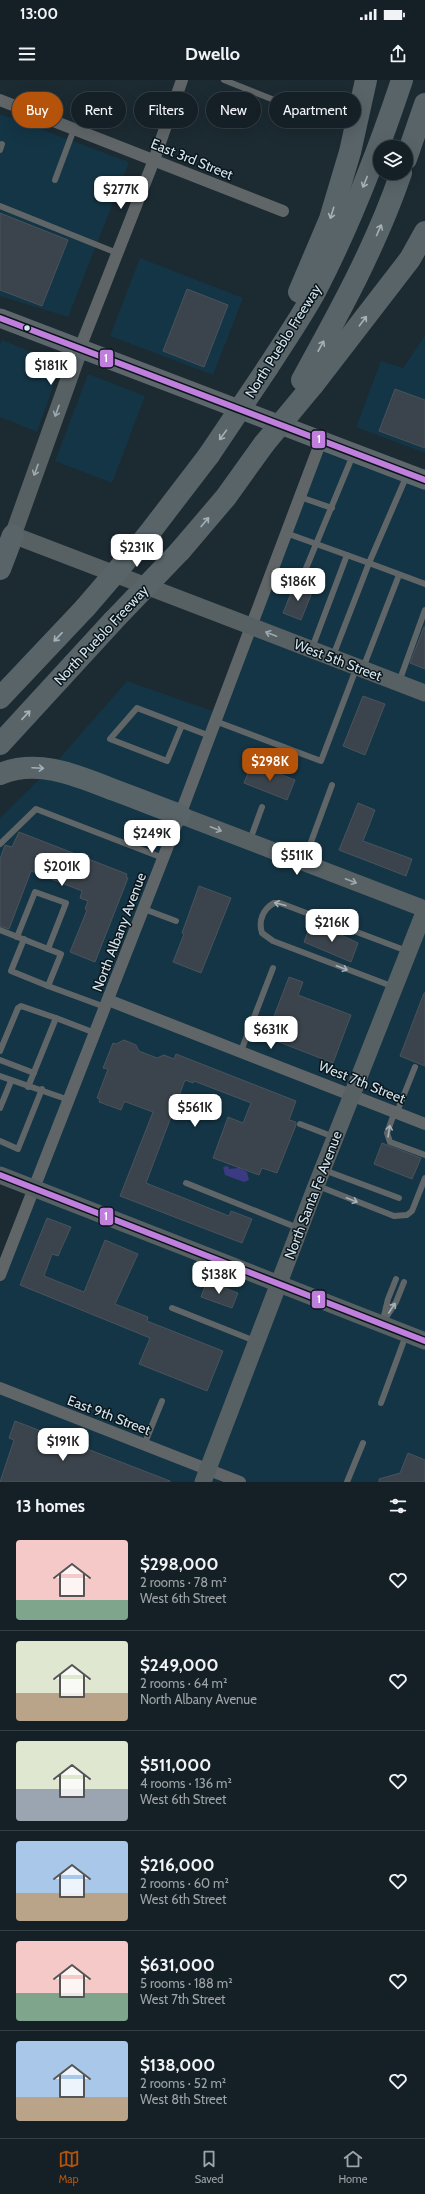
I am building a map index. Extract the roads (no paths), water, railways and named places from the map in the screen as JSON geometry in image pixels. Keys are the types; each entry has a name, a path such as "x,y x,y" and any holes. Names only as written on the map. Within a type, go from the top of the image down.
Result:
{"highway":[{"path":"268,367 330,219 350,152 366,80"},
{"name":"North Pueblo Freeway","path":"0,698 84,608 147,536 209,455 268,367 315,291 349,223 383,138 402,80"},
{"path":"413,140 425,104"},
{"path":"308,383 372,244 398,180"},
{"path":"308,383 410,259 425,232"},
{"name":"North Pueblo Freeway","path":"0,744 202,526 246,470 308,383"},
{"path":"0,569 13,534"},
{"path":"0,774 9,770 51,768 74,774 180,815"}],"main road":[{"path":"0,318 416,477"},
{"path":"13,534 80,348"},
{"name":"West 5th Street","path":"13,534 425,693"},
{"path":"180,815 425,909"},
{"name":"North Santa Fe Avenue","path":"206,1476 278,1284 425,909"},
{"path":"0,1175 407,1334 424,1339"}],"street":[{"path":"80,348 154,160 182,80"},
{"name":"East 3rd Street","path":"0,100 283,211"},
{"name":"North Albany Avenue","path":"0,1275 144,909 321,441"},
{"name":"West 7th Street","path":"107,1004 241,1051 425,1124"},
{"name":"East 9th Street","path":"0,1388 144,1445 206,1476 240,1482"}],"lane":[{"path":"224,80 269,98"},
{"path":"55,180 74,129"},
{"path":"0,206 117,253"},
{"path":"271,574 291,582 302,578 354,454"},
{"path":"332,658 369,563 416,477"},
{"path":"300,497 332,508"},
{"path":"286,533 425,584"},
{"path":"311,650 347,555"},
{"path":"215,721 321,761 399,575"},
{"path":"398,683 425,610"},
{"path":"182,725 167,761 110,739 137,708 182,725 210,736"},
{"path":"304,862 332,785"},
{"path":"249,842 262,807"},
{"path":"0,844 36,809 163,858"},
{"path":"17,937 35,892 66,903 48,949"},
{"path":"394,987 273,941 262,932 261,920 269,906 274,902 408,952"},
{"path":"144,909 176,921"},
{"path":"0,930 61,954 48,986"},
{"path":"24,939 11,971 48,986 107,1004"},
{"path":"241,1051 273,968"},
{"path":"0,1051 18,1008 21,1006 95,1034"},
{"path":"28,1087 56,1018"},
{"path":"0,1060 34,1074"},
{"path":"415,1067 387,1132 390,1142 425,1155"},
{"path":"0,1076 28,1087 42,1089 69,1100"},
{"path":"0,1108 11,1081"},
{"path":"0,1141 18,1149 42,1089"},
{"path":"300,1124 335,1138"},
{"path":"323,1169 399,1198"},
{"path":"316,1186 378,1210 401,1216 412,1211 425,1178"},
{"path":"186,1183 300,1228"},
{"path":"382,1324 388,1299 396,1279"},
{"path":"382,1324 396,1302 404,1282"},
{"path":"172,1308 256,1342"},
{"path":"381,1403 407,1334"},
{"path":"144,1445 162,1401"},
{"path":"347,1482 363,1443"}]}
